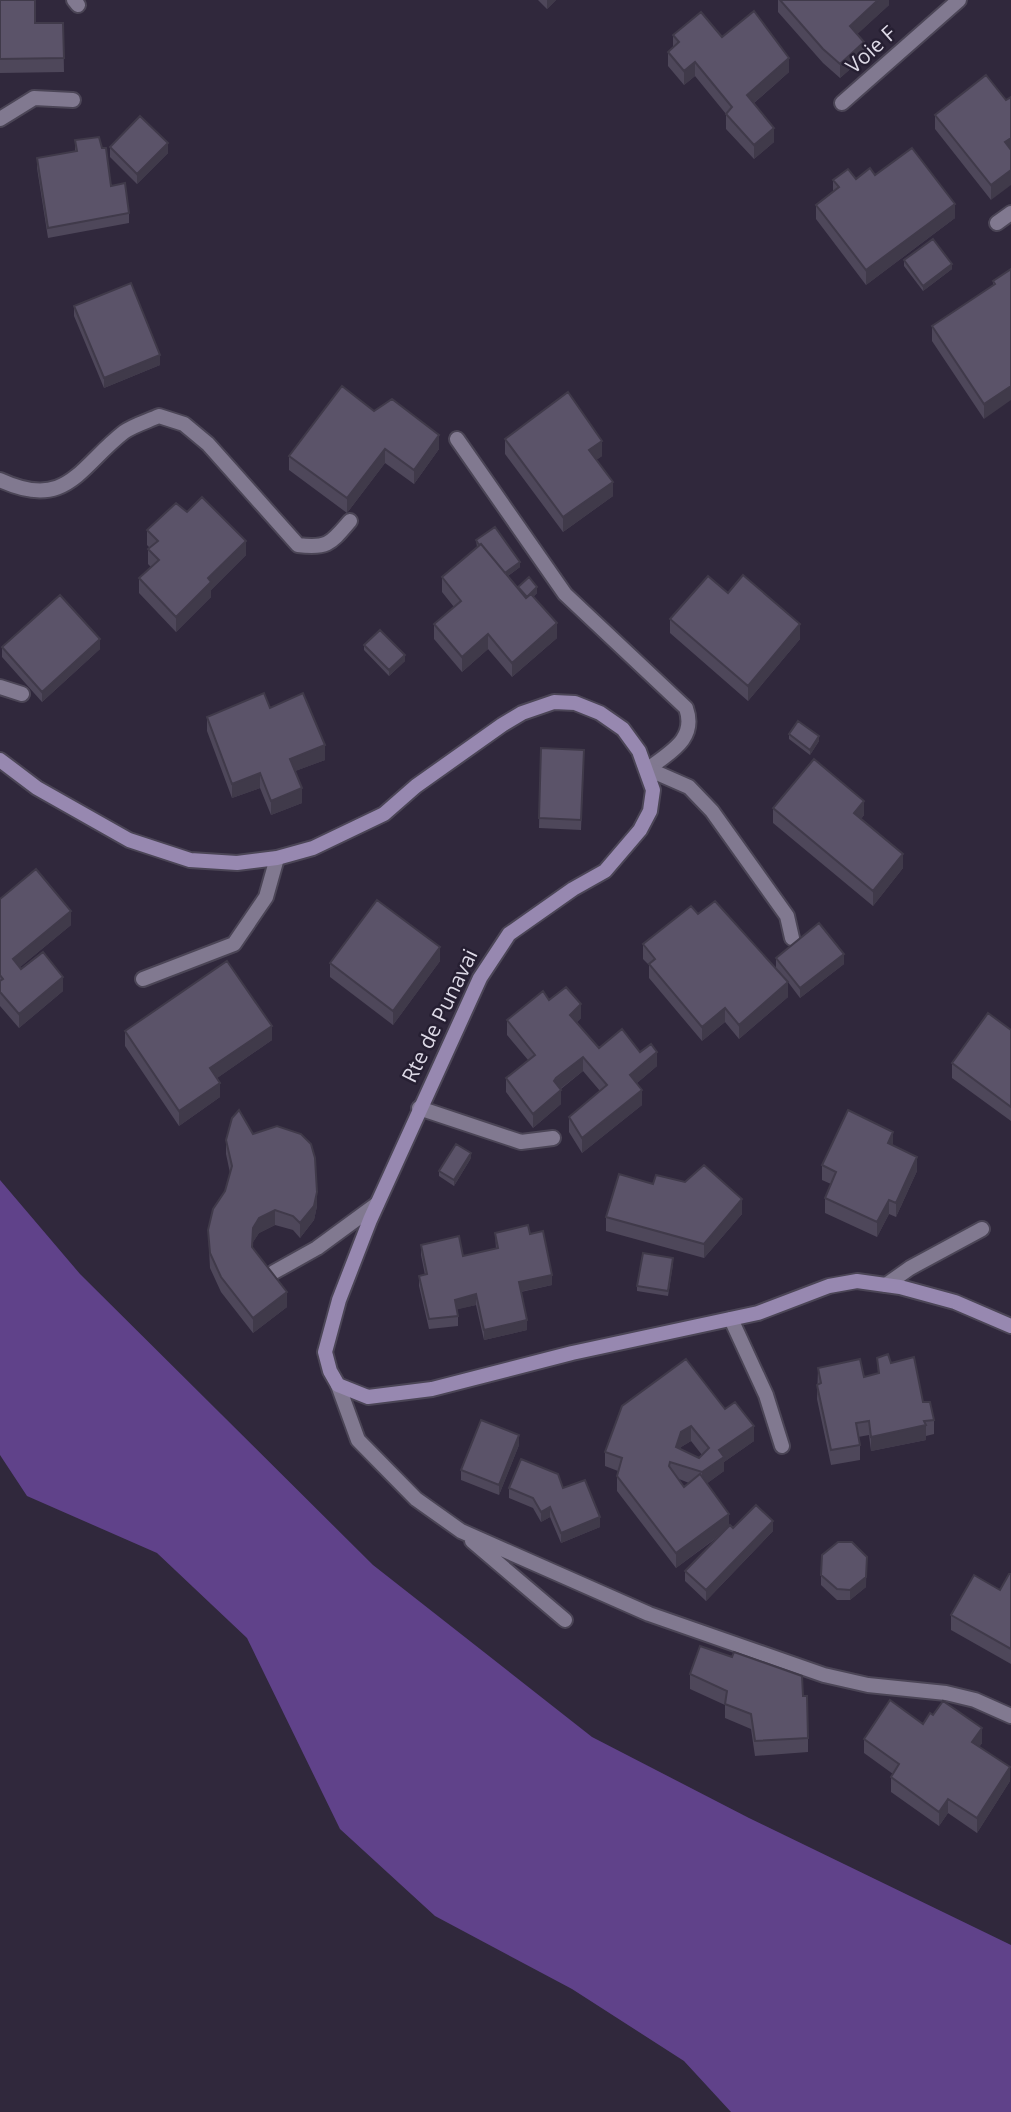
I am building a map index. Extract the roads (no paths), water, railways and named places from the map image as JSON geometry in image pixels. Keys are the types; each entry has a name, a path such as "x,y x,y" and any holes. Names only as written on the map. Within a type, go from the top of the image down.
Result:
{"main road":[{"name":"Rte de Punavai","path":"0,760 37,788 129,840 168,855 222,864 278,858 313,848 384,814 416,786 502,725 522,713 554,702 579,704 611,719 623,729 648,768 653,790 650,811 640,830 605,871 563,895 509,934 488,962 377,1204 329,1335 327,1359 338,1385"},
{"path":"338,1385 368,1397 393,1396 474,1380 572,1353 758,1313 829,1286 857,1281 886,1285 955,1302 1011,1326"}],"street":[{"name":"Voie F","path":"842,103 959,0"},
{"path":"0,119 34,98 73,100"},
{"path":"997,223 1011,213"},
{"path":"0,480 18,488 44,490 69,484 125,431 159,416 184,424 208,444 298,545 318,548 332,542 350,521"},
{"path":"457,439 565,594 685,708 689,718 689,732 683,741 648,768 689,787 712,811 787,916 792,939"},
{"path":"0,687 22,694"},
{"path":"143,979 234,944 266,897 278,858"},
{"path":"419,1108 521,1142 553,1138"},
{"path":"274,1272 317,1248 377,1204"},
{"path":"886,1285 910,1268 982,1229"},
{"path":"731,1319 766,1395 782,1446"},
{"path":"338,1385 358,1440 416,1499 461,1531 565,1620"},
{"path":"461,1531 649,1614 824,1675 868,1685 946,1693 975,1699 1011,1716"}]}
